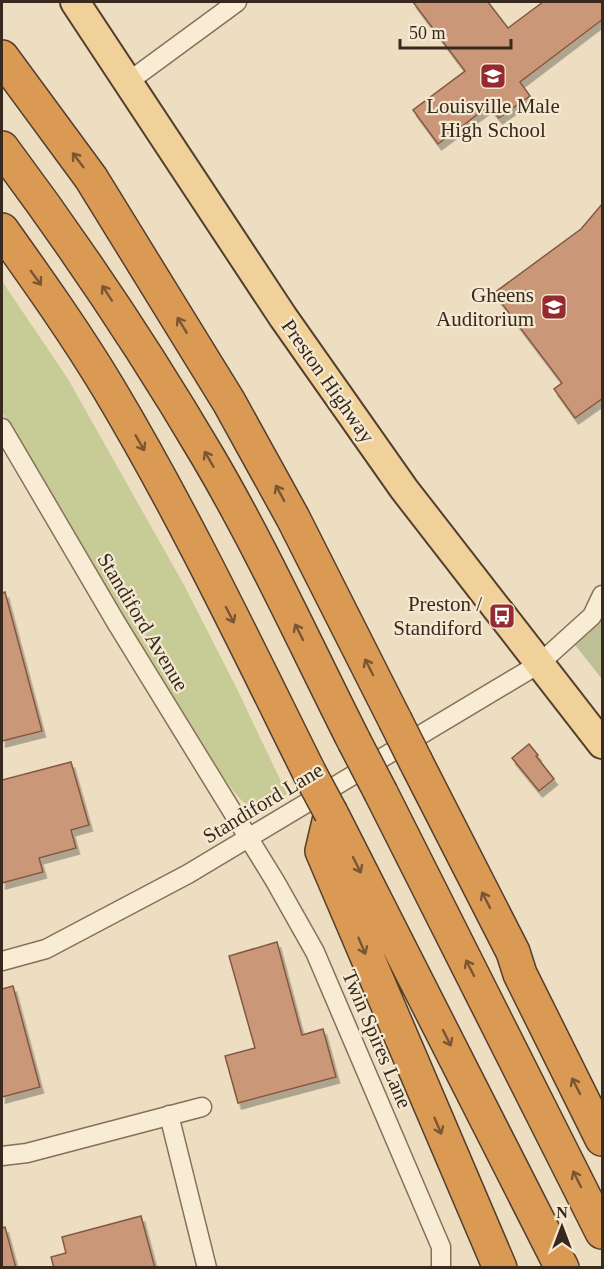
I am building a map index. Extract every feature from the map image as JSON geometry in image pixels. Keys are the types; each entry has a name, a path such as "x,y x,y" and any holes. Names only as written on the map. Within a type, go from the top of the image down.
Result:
{"highway":[{"path":"2,57 91,178 229,402 293,518 513,952 520,974 603,1139"},
{"path":"2,148 92,270 137,339 209,459 255,544 603,1232"},
{"path":"2,230 108,386 185,522 309,772 562,1268"},
{"path":"331,813 322,852 500,1268"},
{"path":"513,952 537,966 603,1091"}],"main road":[{"name":"Preston Highway","path":"75,2 283,317 404,489 603,744"}],"street":[{"path":"128,82 237,2"},
{"name":"Standiford Avenue","path":"2,428 123,633 249,838"},
{"name":"Standiford Lane","path":"2,961 46,949 188,874 539,664 592,616 603,595"},
{"name":"Twin Spires Lane","path":"249,838 315,952 441,1247 441,1268"},
{"path":"2,1156 27,1154 202,1107"},
{"path":"169,1115 207,1268"}],"green space":[{"path":"2,281 68,379 184,585 287,794 265,805 251,806 232,789 121,615 2,412"},
{"path":"602,595 602,679 568,636"}],"building":[{"name":"Louisville Male High School","path":"413,2 488,2 508,28 543,2 603,2 603,19 520,82 530,96 499,118 489,106 438,144 413,110 465,71"},
{"name":"Gheens Auditorium","path":"603,203 603,398 575,418 554,389 562,383 494,293 581,229"},
{"path":"5,592 42,731 2,741 2,593"},
{"path":"529,744 554,779 539,791 512,758"},
{"path":"71,762 89,825 71,830 76,848 39,858 43,872 2,883 2,780"},
{"path":"277,942 302,1035 323,1029 336,1077 238,1103 225,1056 255,1048 229,956"},
{"path":"13,986 40,1087 2,1097 2,989"},
{"path":"141,1216 155,1268 54,1268 51,1257 66,1253 62,1237"},
{"path":"5,1227 16,1268 2,1268 2,1228"}],"place":[{"name":"Louisville Male High School","path":"493,76"},
{"name":"Gheens Auditorium","path":"554,307"},
{"name":"Preston / Standiford","path":"502,616"}]}
